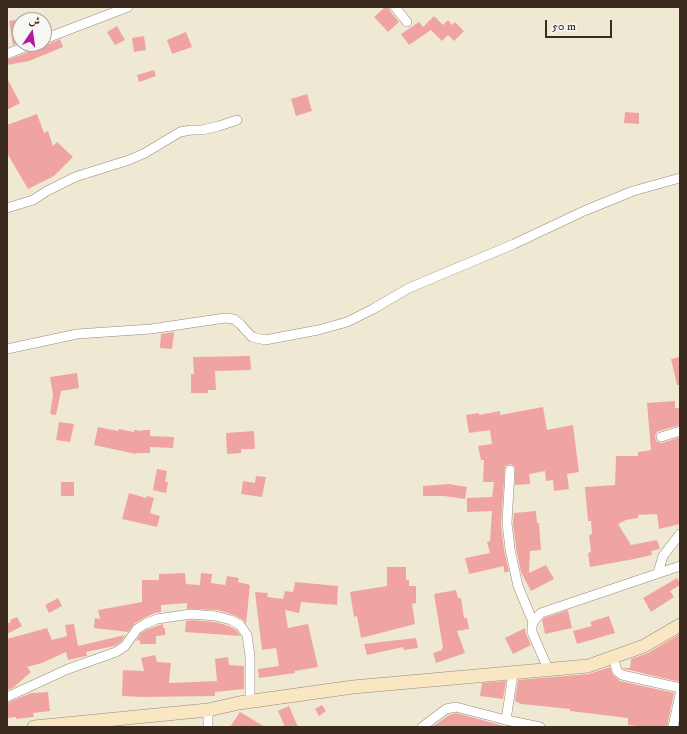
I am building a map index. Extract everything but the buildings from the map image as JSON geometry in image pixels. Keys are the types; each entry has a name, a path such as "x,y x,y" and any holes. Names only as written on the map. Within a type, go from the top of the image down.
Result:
{"main road":[{"path":"34,727 208,710 250,701 353,687 549,671 588,666 644,646 680,625"}],"street":[{"path":"52,36 128,7"},
{"path":"395,7 407,22"},
{"path":"7,208 33,200 46,191 75,178 134,158 180,132 202,130 237,120"},
{"path":"7,349 77,334 150,329 225,318 234,319 252,337 265,340 318,330 347,322 409,288 514,244 584,211 633,191 680,178"},
{"path":"661,437 680,431"},
{"path":"510,470 508,523 510,549 518,586 533,622"},
{"path":"658,573 663,556 680,534"},
{"path":"549,671 532,632 533,622 541,613 680,566"},
{"path":"7,697 68,669 116,652 125,646 137,629 145,624 157,619 191,614 216,616 231,620 240,625 248,635 250,656 250,701"},
{"path":"613,657 617,671 622,675 680,688"},
{"path":"506,720 513,674"},
{"path":"673,727 680,698"},
{"path":"422,727 442,711 456,707 540,727"},
{"path":"208,710 208,727"}]}
